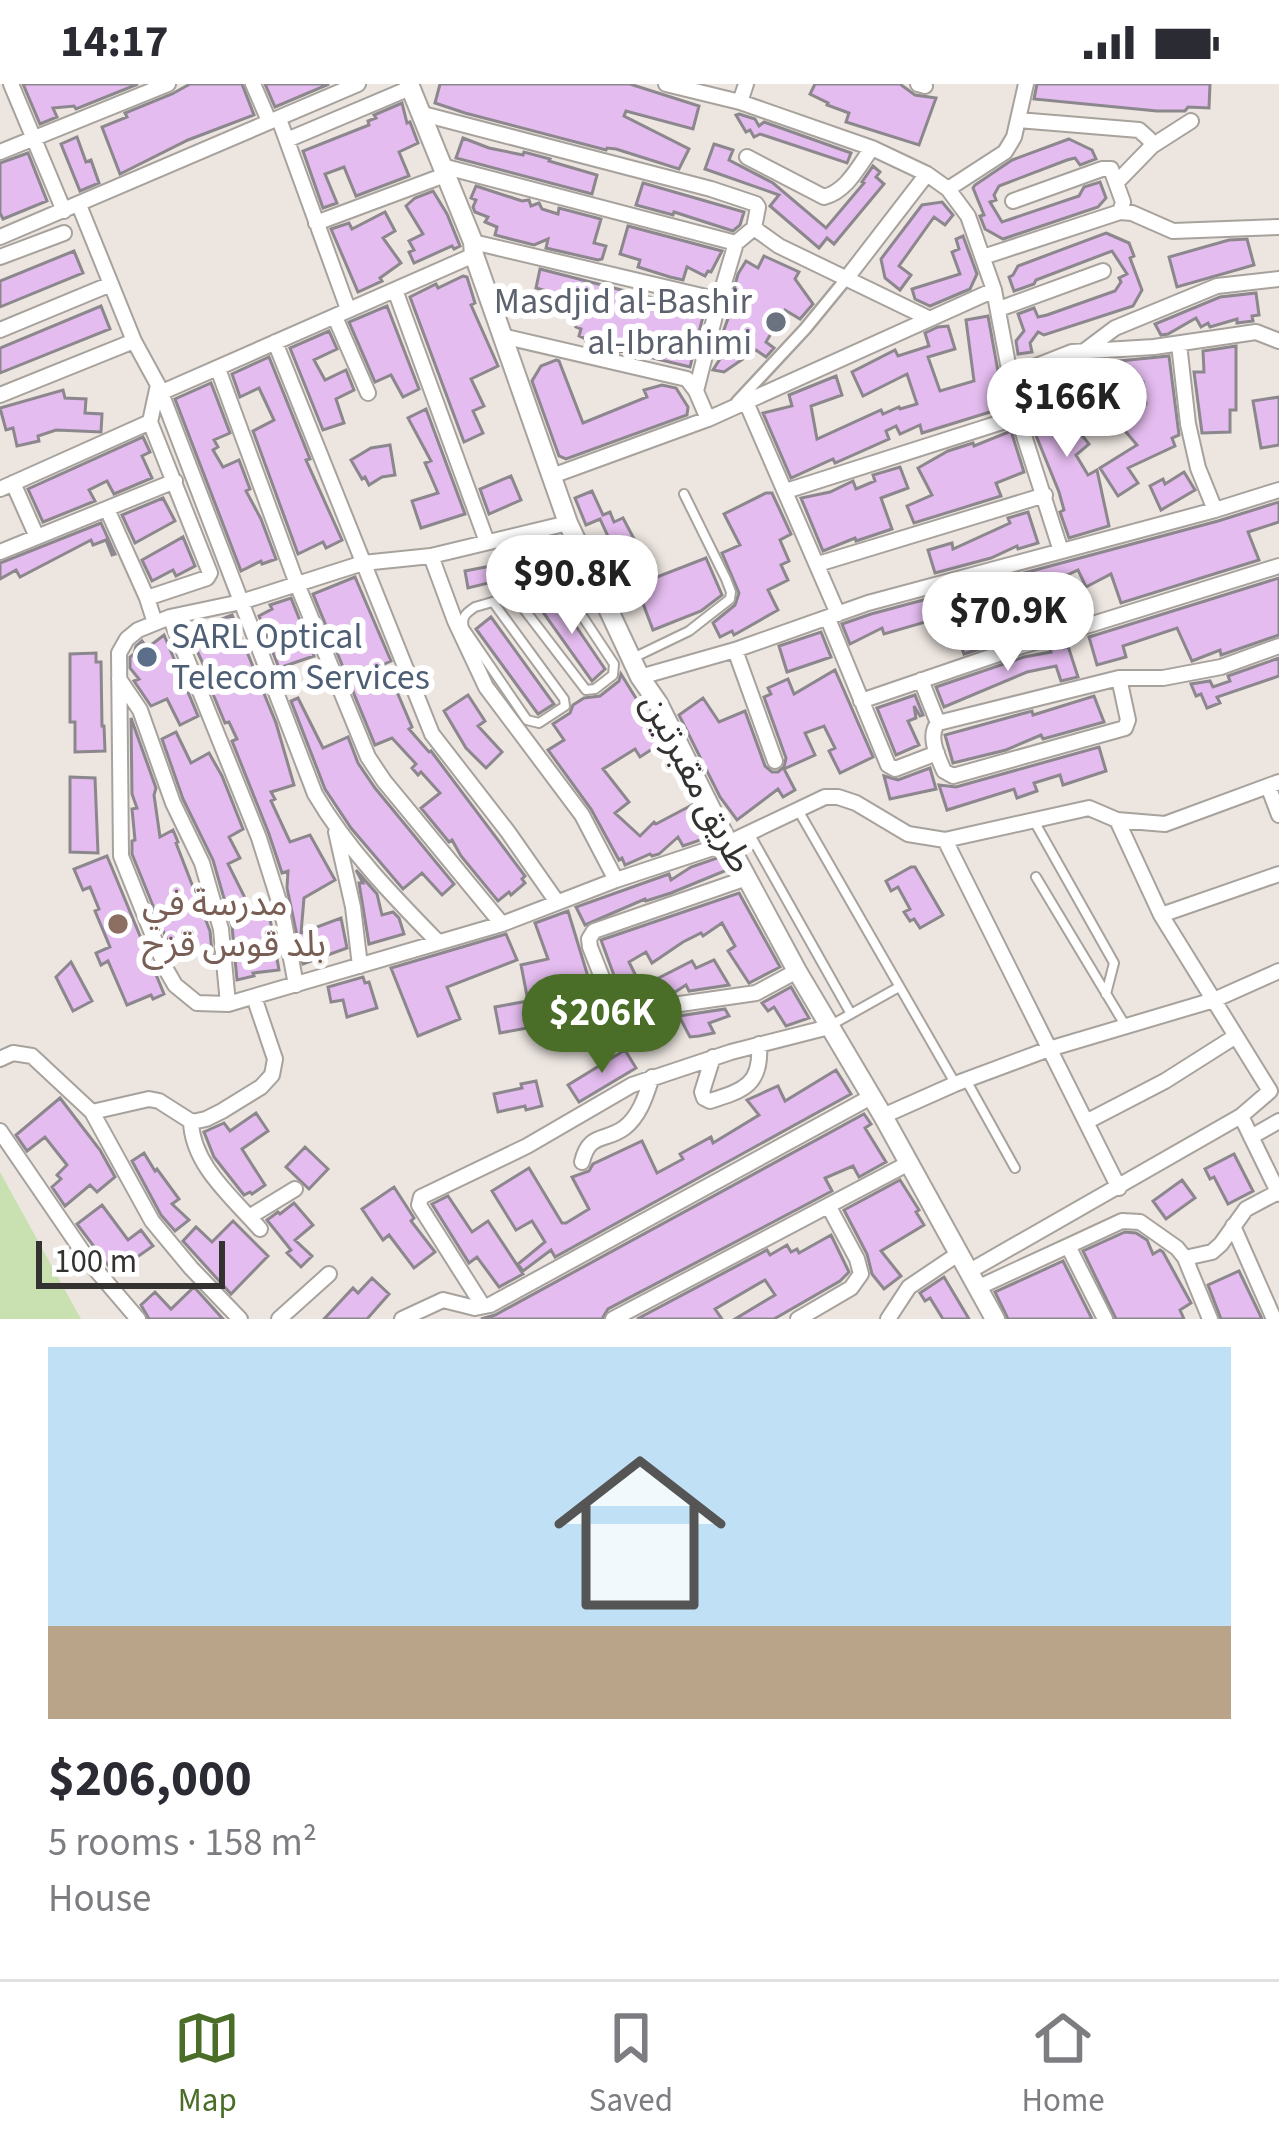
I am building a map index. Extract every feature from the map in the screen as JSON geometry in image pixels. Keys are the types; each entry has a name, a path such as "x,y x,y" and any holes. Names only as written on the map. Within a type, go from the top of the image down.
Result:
{"street":[{"path":"11,84 32,138 111,284 159,389 306,776 334,827 438,942"},
{"path":"0,152 168,84"},
{"path":"253,84 287,140 368,393"},
{"path":"0,237 274,120 331,89 358,84"},
{"path":"666,84 740,102 872,148 948,189 968,216 994,290 1018,417 1061,551"},
{"path":"740,102 746,84"},
{"path":"948,189 1005,152 1014,137 1026,84"},
{"path":"287,140 410,86"},
{"name":"طريق مقبرتين","path":"410,86 474,248 568,523 636,668 797,971 995,1319"},
{"path":"423,114 756,204 754,228 736,243 696,391"},
{"path":"1018,120 1139,130 1152,146"},
{"path":"1118,181 1152,146 1191,122"},
{"path":"747,158 824,197 846,185 872,148"},
{"path":"1013,201 1111,169 1123,202 1120,212"},
{"path":"316,223 443,171 736,243"},
{"path":"731,409 805,329 927,174"},
{"path":"983,257 1120,212 1173,231 1279,227"},
{"path":"754,228 779,246 928,318"},
{"path":"0,257 64,233"},
{"path":"159,389 218,369 395,290 474,248 718,300"},
{"path":"999,309 1103,271"},
{"path":"1083,352 1115,328 1217,286 1279,279"},
{"path":"0,330 111,284"},
{"path":"395,290 488,542"},
{"path":"552,476 731,409 994,290"},
{"path":"1011,376 1072,352 1179,344 1256,332 1279,340"},
{"path":"502,336 687,379 707,419"},
{"path":"0,395 134,341"},
{"path":"275,342 432,734 557,902"},
{"path":"1179,344 1188,424 1198,468 1215,510"},
{"path":"218,369 297,584 368,757 502,923"},
{"path":"147,598 210,573 150,422 159,389"},
{"path":"746,402 818,563 861,701 888,765 895,769 937,752"},
{"path":"786,491 1018,417"},
{"path":"37,537 6,486 150,422"},
{"path":"0,552 175,481"},
{"path":"636,668 735,650 868,603 1279,490"},
{"path":"818,563 1045,495"},
{"path":"106,509 162,620 259,838 282,911 296,985"},
{"path":"568,523 431,556 363,562 241,602 162,620 138,630 122,646 120,839 126,870 175,985 197,1003 228,1004 254,998 502,923 728,843 825,797 856,802 908,834 945,839 1089,808 1117,820 1165,824 1274,784 1279,815"},
{"path":"431,556 486,687 582,815 616,880"},
{"path":"861,701 1279,566"},
{"path":"938,723 1119,678 1163,678 1221,667 1279,646"},
{"path":"735,650 775,761"},
{"path":"921,680 938,723 933,734 937,752 944,771 953,776 1125,728 1128,719 1119,678"},
{"path":"119,679 140,710 172,802 202,862 221,929 228,1004"},
{"path":"973,1280 1240,1116 1274,1089 1161,916 1117,820"},
{"path":"334,827 353,907 360,966"},
{"path":"945,839 1119,1188"},
{"path":"1161,916 1279,874"},
{"path":"620,1023 590,946 594,931 747,878"},
{"path":"550,1041 680,1004 756,993 797,971"},
{"path":"883,1116 1049,1049 1214,1000 1279,971"},
{"path":"92,1112 149,1099 191,1121 206,1119 261,1087 272,1075 275,1059 254,998"},
{"path":"484,1306 419,1204 421,1197 527,1146 632,1085 829,1027"},
{"path":"1086,1122 1166,1081 1236,1036"},
{"path":"713,1058 702,1092 710,1101 753,1082 760,1068 759,1044"},
{"path":"0,1059 13,1053 32,1057 92,1112 152,1221 240,1319"},
{"path":"582,1162 594,1140 628,1125 652,1077"},
{"path":"402,1319 443,1300 484,1306 871,1097"},
{"path":"1185,1258 1212,1252 1246,1209 1278,1193 1240,1116"},
{"path":"191,1121 191,1136 207,1168 255,1223 296,1189"},
{"path":"1251,1137 1279,1121"},
{"path":"0,1131 91,1264 138,1319"},
{"path":"613,1319 909,1163"},
{"path":"798,1319 851,1288 861,1274 829,1207"},
{"path":"973,1280 1122,1221 1140,1222 1185,1258 1210,1319"},
{"path":"1233,1226 1274,1319"},
{"path":"1068,1246 1105,1319"},
{"path":"888,1319 909,1287 958,1254"},
{"path":"279,1319 329,1274"}],"lane":[{"path":"636,668 730,599 726,579 684,494"},
{"path":"514,596 586,690 613,675 614,664 562,582 542,529"},
{"path":"493,602 564,699 565,706 539,723 527,720 462,622 468,611 493,602 562,582"},
{"path":"798,810 899,987 1015,1168"},
{"path":"1034,821 1114,963 1106,994"},
{"path":"749,833 851,1014"},
{"path":"1036,877 1126,1027"},
{"path":"829,1027 899,987"}],"green space":[{"path":"0,1172 81,1319 0,1319"}],"building":[{"path":"23,84 138,84 76,109 53,108 57,117 40,124"},
{"path":"190,84 242,84 254,115 188,140 120,174 102,127"},
{"path":"265,84 329,84 275,107"},
{"path":"440,84 630,84 699,106 693,129 626,111 624,116 689,149 679,169 435,103"},
{"path":"815,84 900,84 915,95 936,98 919,145 846,122 849,113 810,94"},
{"path":"1037,84 1210,84 1209,108 1157,111 1034,99"},
{"path":"402,103 418,143 399,152 409,176 356,196 344,167 325,174 337,203 323,208 303,151 369,125 374,115"},
{"path":"739,114 755,119 759,126 764,122 851,153 847,163 760,134 754,137 750,130 746,132"},
{"path":"77,137 99,183 80,191 61,144"},
{"path":"463,138 597,175 592,194 456,158"},
{"path":"1069,139 1092,150 1096,159 1080,165 1075,158 1067,160 999,186 996,200 990,202 1002,222 1079,196 1084,187 1100,182 1106,198 1098,207 1003,239 985,229 975,185 1012,160"},
{"path":"714,144 733,150 729,160 773,183 826,228 873,166 884,184 834,244 827,238 819,248 770,206 779,195 705,169"},
{"path":"28,153 47,201 3,219 0,163"},
{"path":"643,183 744,212 740,225 733,231 636,205"},
{"path":"476,186 529,200 531,206 539,203 542,209 558,214 559,208 601,219 594,243 606,246 602,259 546,248 548,239 534,245 495,235 497,227 485,222 488,217 473,207"},
{"path":"433,191 460,246 414,263 409,241 423,234 406,206"},
{"path":"942,202 953,215 945,225 934,217 899,266 911,275 900,290 885,278 881,259 922,205"},
{"path":"385,212 395,231 383,238 401,263 382,281 358,292 331,229 349,223 352,229"},
{"path":"628,226 722,251 705,276 687,267 683,280 670,277 638,267 640,260 620,254"},
{"path":"1106,233 1129,243 1134,256 1130,258 1142,290 1133,306 1044,335 1038,332 1030,343 1032,352 1018,354 1016,341 1024,331 1018,314 1034,308 1038,317 1047,315 1115,291 1119,278 1127,274 1112,251 1014,291 1009,277 1018,266"},
{"path":"963,236 977,274 970,289 930,306 915,299 912,289 960,274 952,252 959,249 956,239"},
{"path":"1247,239 1254,265 1177,287 1169,257"},
{"path":"74,251 83,273 0,307 0,281"},
{"path":"764,256 799,272 795,279 813,304 800,319 785,310 766,342 774,348 766,357 756,350 724,372 713,370 725,351 721,338 738,274 746,261 758,268"},
{"path":"540,269 705,309 690,367 586,341 576,327 585,302 536,288"},
{"path":"463,276 498,366 471,379 484,406 473,411 483,433 464,442 410,297"},
{"path":"1256,293 1259,315 1252,316 1253,321 1237,323 1237,319 1201,327 1196,318 1161,335 1155,324 1220,297"},
{"path":"101,306 110,329 0,373 0,348"},
{"path":"387,306 419,389 403,397 391,375 375,382 349,322"},
{"path":"988,316 1003,408 922,433 920,425 900,434 896,426 886,431 889,439 791,478 763,413 792,406 789,395 836,376 842,395 811,406 817,439 881,410 883,414 917,404 907,374 863,396 852,372 895,350 898,356 929,346 925,333 938,327 948,326 955,349 928,357 940,391 974,381 966,320"},
{"path":"329,331 337,349 314,360 325,380 346,370 354,390 336,399 344,423 323,430 290,348"},
{"path":"1236,346 1236,410 1230,410 1230,432 1202,433 1194,372 1204,372 1203,351"},
{"path":"1169,356 1179,435 1172,438 1175,446 1128,468 1138,483 1118,496 1100,468 1137,445 1120,425 1146,404 1143,382 1092,387 1089,364"},
{"path":"269,357 310,459 306,460 342,540 326,548 323,542 298,554 253,431 274,420 259,388 240,397 232,374"},
{"path":"556,360 583,423 647,397 644,390 662,385 676,388 688,407 687,415 566,459 559,456 532,381 541,366"},
{"path":"211,383 230,433 214,440 218,447 213,450 223,467 239,460 250,489 246,491 276,559 241,571 175,399"},
{"path":"1046,383 1051,387 1054,383 1081,405 1069,419 1089,444 1076,455 1088,475 1097,470 1109,526 1069,538 1059,492 1035,433 1039,431 1032,425 1024,390 1027,387 1036,395"},
{"path":"63,390 65,398 86,399 85,413 102,414 101,432 56,430 38,436 39,441 17,446 13,428 6,430 0,408"},
{"path":"1279,397 1279,445 1261,448 1253,401"},
{"path":"426,409 465,514 421,528 412,501 438,493 425,463 431,461 408,418"},
{"path":"1011,431 1024,472 996,483 1001,496 914,523 907,506 932,495 918,468 948,451"},
{"path":"143,437 150,452 142,456 152,478 114,494 107,481 89,490 95,501 43,522 28,489"},
{"path":"390,445 395,475 369,485 351,460 371,448"},
{"path":"900,467 908,488 881,498 892,529 823,551 801,498 853,481 856,489 875,481 873,475"},
{"path":"1184,472 1195,490 1161,510 1150,486 1163,479 1165,484"},
{"path":"511,476 521,500 489,514 480,489"},
{"path":"592,491 603,515 610,512 614,522 623,518 643,556 622,567 600,519 586,525 575,498"},
{"path":"772,493 791,534 780,540 789,561 781,565 788,580 768,590 778,610 734,635 732,631 720,637 713,623 735,605 739,593 722,553 740,545 724,514"},
{"path":"163,498 175,521 135,543 122,515"},
{"path":"1279,502 1279,522 1248,532 1259,560 1121,603 1111,574 1086,587 1078,570 1061,578 1070,610 1054,616 1055,624 1013,636 1009,627 990,632 994,644 964,654 952,621 934,626 932,620 884,634 882,628 850,644 842,624 1218,521"},
{"path":"1028,512 1038,543 935,573 928,550 952,543 953,549"},
{"path":"101,523 115,554 106,540 93,545 91,540 20,577 16,570 0,579 0,563"},
{"path":"183,537 195,566 152,581 142,560"},
{"path":"543,556 546,569 468,588 465,571"},
{"path":"706,558 722,595 701,611 653,630 636,585"},
{"path":"355,577 391,661 367,672 375,693 394,685 409,729 431,751 525,876 525,883 511,895 498,901 421,808 440,793 412,768 416,764 392,738 375,745 313,594"},
{"path":"1279,578 1279,635 1192,661 1177,628 1123,646 1126,657 1097,665 1089,637"},
{"path":"554,594 605,669 592,681 538,605"},
{"path":"291,598 314,656 279,668 259,616 272,609 270,605"},
{"path":"232,615 276,723 294,785 271,792 275,799 271,801 290,842 310,835 335,880 304,898 301,933 341,918 347,948 303,964 287,888 288,871 282,873 232,741 237,739 229,722 225,723 187,629"},
{"path":"491,617 554,704 538,714 476,629"},
{"path":"821,632 831,657 787,672 779,646"},
{"path":"164,635 198,716 180,725 167,699 151,706 130,668 136,646 142,641 147,648"},
{"path":"1068,646 1078,677 1061,681 1056,666 1027,672 944,707 936,687"},
{"path":"96,653 96,662 101,662 105,751 75,752 70,654"},
{"path":"1279,658 1279,676 1217,697 1220,703 1207,708 1191,684 1210,681 1213,687 1230,681 1228,676"},
{"path":"835,670 873,757 840,773 824,726 805,733 815,755 784,769 795,790 783,797 778,789 737,820 720,797 679,715 703,698 719,722 745,711 765,766 778,772 786,758 764,697 771,694 768,688 788,679 794,694"},
{"path":"621,674 663,742 640,757 635,749 603,769 629,802 615,813 640,836 654,822 692,805 709,837 683,846 678,837 659,854 625,865 548,750 564,740 553,724 584,698 600,696"},
{"path":"468,695 485,721 478,726 502,752 486,768 466,748 444,711"},
{"path":"915,695 923,715 914,706 916,718 908,721 919,745 896,755 877,708"},
{"path":"1094,696 1104,722 1043,739 1041,735 1006,750 953,763 945,735"},
{"path":"298,698 323,748 348,737 375,788 454,884 442,895 422,873 403,889 351,828 325,789 291,701"},
{"path":"131,718 156,788 160,837 173,830 210,931 213,964 205,965 203,951 175,960 132,854 132,809 137,808 132,794"},
{"path":"176,732 191,763 209,753 222,776 243,829 229,837 240,858 228,864 250,908 267,902 279,970 237,980 232,926 213,860 183,799 162,739"},
{"path":"1099,747 1106,771 1063,785 1060,775 1034,783 1037,791 1017,798 1014,789 947,810 939,785 956,787"},
{"path":"930,768 936,789 890,799 884,776 898,780"},
{"path":"70,777 95,778 98,853 70,852"},
{"name":"مدرسة في بلد قوس قزح","path":"107,856 164,994 127,1005 108,961 101,965 96,953 110,947 90,887 83,890 74,869"},
{"path":"720,857 727,870 585,925 576,907 669,874 671,880"},
{"path":"911,867 943,915 920,928 904,912 910,909 898,887 891,891 886,881"},
{"path":"356,870 377,894 382,915 393,912 404,934 369,944 359,883 363,883"},
{"path":"739,893 780,967 749,983 728,951 735,946 722,923 652,963 646,952 629,962 635,974 626,980 633,991 692,961 696,968 714,960 729,985 689,991 686,985 672,994 666,986 626,1008 601,940"},
{"path":"568,911 603,1011 577,1019 574,1011 500,1033 495,1007 528,1001 521,965 548,959 535,923"},
{"path":"506,934 517,960 447,987 460,1019 418,1036 391,968"},
{"path":"71,962 92,1001 73,1011 56,977"},
{"path":"363,977 377,1008 347,1017 343,1000 331,1002 328,987"},
{"path":"791,987 809,1018 786,1026 774,1007 768,1011 762,1003"},
{"path":"725,1009 729,1016 709,1023 714,1033 699,1036 690,1037 679,1016"},
{"path":"625,1050 636,1068 579,1102 568,1085"},
{"path":"836,1070 851,1094 555,1257 551,1250 523,1271 518,1264 545,1242 532,1221 516,1230 492,1191 529,1168 566,1223 589,1209 572,1177 589,1171 593,1164 642,1141 657,1173 683,1159 680,1154 711,1137 713,1143 759,1115 747,1100 778,1086 785,1101"},
{"path":"536,1081 542,1106 498,1112 494,1094"},
{"path":"60,1098 115,1177 97,1192 90,1185 65,1206 52,1187 67,1165 45,1137 27,1151 16,1135"},
{"path":"256,1113 268,1131 242,1149 265,1185 244,1195 214,1157 204,1132 224,1123 230,1131"},
{"path":"864,1114 871,1124 865,1128 886,1162 859,1177 853,1166 825,1178 832,1191 608,1309 602,1319 481,1319 495,1315"},
{"path":"305,1147 328,1169 309,1189 286,1167"},
{"path":"144,1153 179,1199 172,1204 189,1220 175,1231 132,1161"},
{"path":"1234,1154 1253,1191 1228,1204 1205,1169"},
{"path":"900,1180 924,1225 881,1251 901,1276 884,1289 872,1274 844,1210"},
{"path":"1182,1180 1195,1198 1166,1219 1153,1201"},
{"path":"394,1187 414,1218 411,1221 435,1252 414,1268 389,1235 383,1240 362,1209"},
{"path":"448,1196 472,1232 488,1221 523,1274 499,1287 477,1257 469,1263 432,1204"},
{"path":"294,1203 313,1225 295,1240 312,1256 301,1267 267,1220"},
{"path":"102,1205 128,1240 141,1230 153,1246 114,1273 77,1224"},
{"path":"233,1221 268,1256 231,1294 183,1241 196,1227 212,1242"},
{"path":"1125,1232 1147,1240 1153,1254 1163,1252 1191,1303 1180,1310 1184,1319 1116,1319 1083,1251"},
{"path":"831,1235 849,1272 774,1319 735,1319 775,1295 765,1280 715,1309 722,1319 637,1319 767,1250 770,1255 787,1245 791,1252 797,1249 799,1253"},
{"path":"1063,1261 1092,1319 1008,1319 995,1292"},
{"path":"1239,1271 1262,1319 1221,1319 1208,1285"},
{"path":"944,1277 969,1319 943,1319 930,1298 925,1301 920,1293"},
{"path":"372,1278 389,1294 367,1319 324,1319 353,1288 358,1293"},
{"path":"194,1287 223,1319 149,1319 141,1305 155,1292 171,1309"}],"place":[{"name":"Masdjid al-Bashir al-Ibrahimi","path":"776,322"},
{"name":"SARL Optical Telecom Services","path":"147,657"},
{"name":"مدرسة في بلد قوس قزح","path":"118,924"}]}
